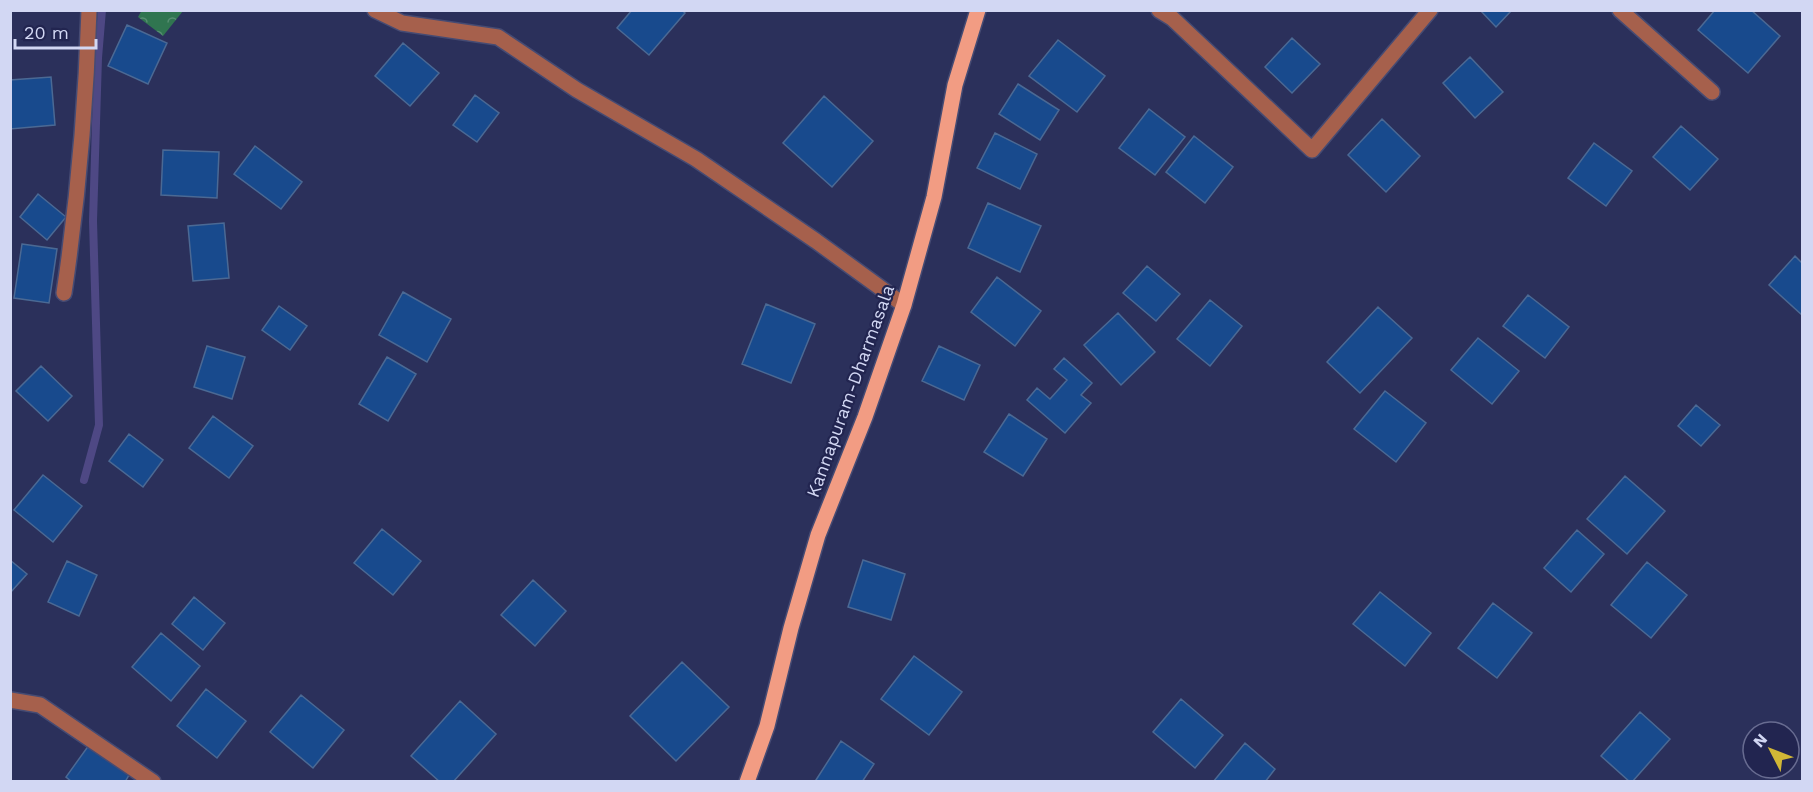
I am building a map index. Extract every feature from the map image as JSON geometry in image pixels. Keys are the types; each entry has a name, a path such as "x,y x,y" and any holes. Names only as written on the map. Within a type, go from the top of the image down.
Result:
{"main road":[{"name":"Kannapuram-Dharmasala","path":"747,782 767,726 791,628 818,535 865,417 904,305 934,196 956,86 978,10"}],"street":[{"path":"64,293 74,224 86,90 89,10"},
{"path":"375,10 402,23 498,37 578,90 696,159 816,241 904,305"},
{"path":"1159,10 1172,18 1312,150 1430,10"},
{"path":"1620,10 1712,92"},
{"path":"10,700 40,705 153,782"}],"green space":[{"path":"142,10 183,11 163,36 138,17"}],"building":[{"path":"632,10 682,10 685,13 649,55 617,28"},
{"path":"1480,10 1512,10 1496,27"},
{"path":"1715,10 1751,10 1780,36 1748,73 1698,30"},
{"path":"127,25 167,43 148,84 108,66"},
{"path":"1292,38 1320,64 1292,93 1265,67"},
{"path":"1058,40 1105,76 1077,112 1029,76"},
{"path":"403,43 439,73 410,106 375,76"},
{"path":"1470,57 1503,92 1475,118 1443,83"},
{"path":"51,77 55,125 10,129 10,80"},
{"path":"1018,84 1059,110 1040,140 999,114"},
{"path":"475,95 499,113 477,142 453,125"},
{"path":"824,96 873,141 832,187 783,143"},
{"path":"1149,109 1185,137 1155,175 1119,148"},
{"path":"1382,119 1420,156 1386,192 1348,155"},
{"path":"1681,126 1718,159 1690,190 1653,157"},
{"path":"995,133 1037,154 1020,189 977,168"},
{"path":"1194,136 1233,167 1205,203 1166,172"},
{"path":"1594,143 1632,171 1606,206 1568,178"},
{"path":"255,146 302,182 281,209 234,174"},
{"path":"163,150 219,152 217,198 161,195"},
{"path":"38,194 66,217 47,240 20,217"},
{"path":"988,203 1041,226 1020,272 968,248"},
{"path":"224,223 229,278 193,281 188,226"},
{"path":"22,244 57,249 49,303 14,298"},
{"path":"1795,256 1802,263 1802,315 1769,285"},
{"path":"1147,266 1180,294 1156,321 1123,293"},
{"path":"997,277 1041,311 1015,346 971,312"},
{"path":"403,292 451,319 427,362 379,335"},
{"path":"1528,295 1569,327 1545,358 1503,326"},
{"path":"1210,300 1242,326 1210,366 1177,339"},
{"path":"766,304 815,324 791,383 742,364"},
{"path":"279,306 307,326 290,350 262,330"},
{"path":"1378,307 1412,338 1360,393 1327,362"},
{"path":"1118,313 1155,352 1121,385 1084,345"},
{"path":"1478,338 1519,371 1492,404 1451,370"},
{"path":"207,346 245,357 232,399 194,387"},
{"path":"939,346 980,365 964,400 922,381"},
{"path":"387,357 416,374 388,421 359,404"},
{"path":"1064,358 1092,383 1081,395 1091,403 1065,433 1027,400 1037,388 1050,399 1067,380 1054,369"},
{"path":"41,366 72,396 48,421 16,391"},
{"path":"1385,391 1426,423 1396,462 1354,429"},
{"path":"1696,405 1720,425 1701,446 1678,426"},
{"path":"1009,414 1047,439 1023,476 984,452"},
{"path":"213,416 253,446 229,478 189,448"},
{"path":"129,434 163,460 143,487 109,461"},
{"path":"43,475 82,506 53,542 14,510"},
{"path":"1625,476 1665,511 1627,554 1587,519"},
{"path":"382,529 421,561 393,595 354,563"},
{"path":"1577,530 1604,554 1571,592 1544,568"},
{"path":"10,560 27,574 10,593"},
{"path":"863,560 905,574 891,620 848,607"},
{"path":"67,561 97,575 79,616 48,602"},
{"path":"1647,562 1687,595 1651,638 1611,605"},
{"path":"533,580 566,611 535,646 501,615"},
{"path":"1380,592 1431,633 1405,666 1353,624"},
{"path":"194,597 225,623 203,650 172,624"},
{"path":"1493,603 1532,633 1497,678 1458,648"},
{"path":"161,633 200,666 171,701 132,667"},
{"path":"914,656 962,692 929,735 881,699"},
{"path":"682,662 729,707 676,761 630,716"},
{"path":"206,689 246,721 217,758 177,726"},
{"path":"301,695 344,730 313,768 270,732"},
{"path":"1181,699 1223,735 1195,768 1153,732"},
{"path":"460,701 496,734 453,782 440,782 411,756"},
{"path":"1640,712 1670,739 1630,782 1601,756"},
{"path":"841,741 874,764 862,782 818,782 816,780"},
{"path":"1245,743 1275,769 1265,782 1213,782"},
{"path":"89,745 129,775 125,782 72,782 66,777"}],"waterway":[{"path":"84,480 99,425 93,221 98,58 102,10"}]}
